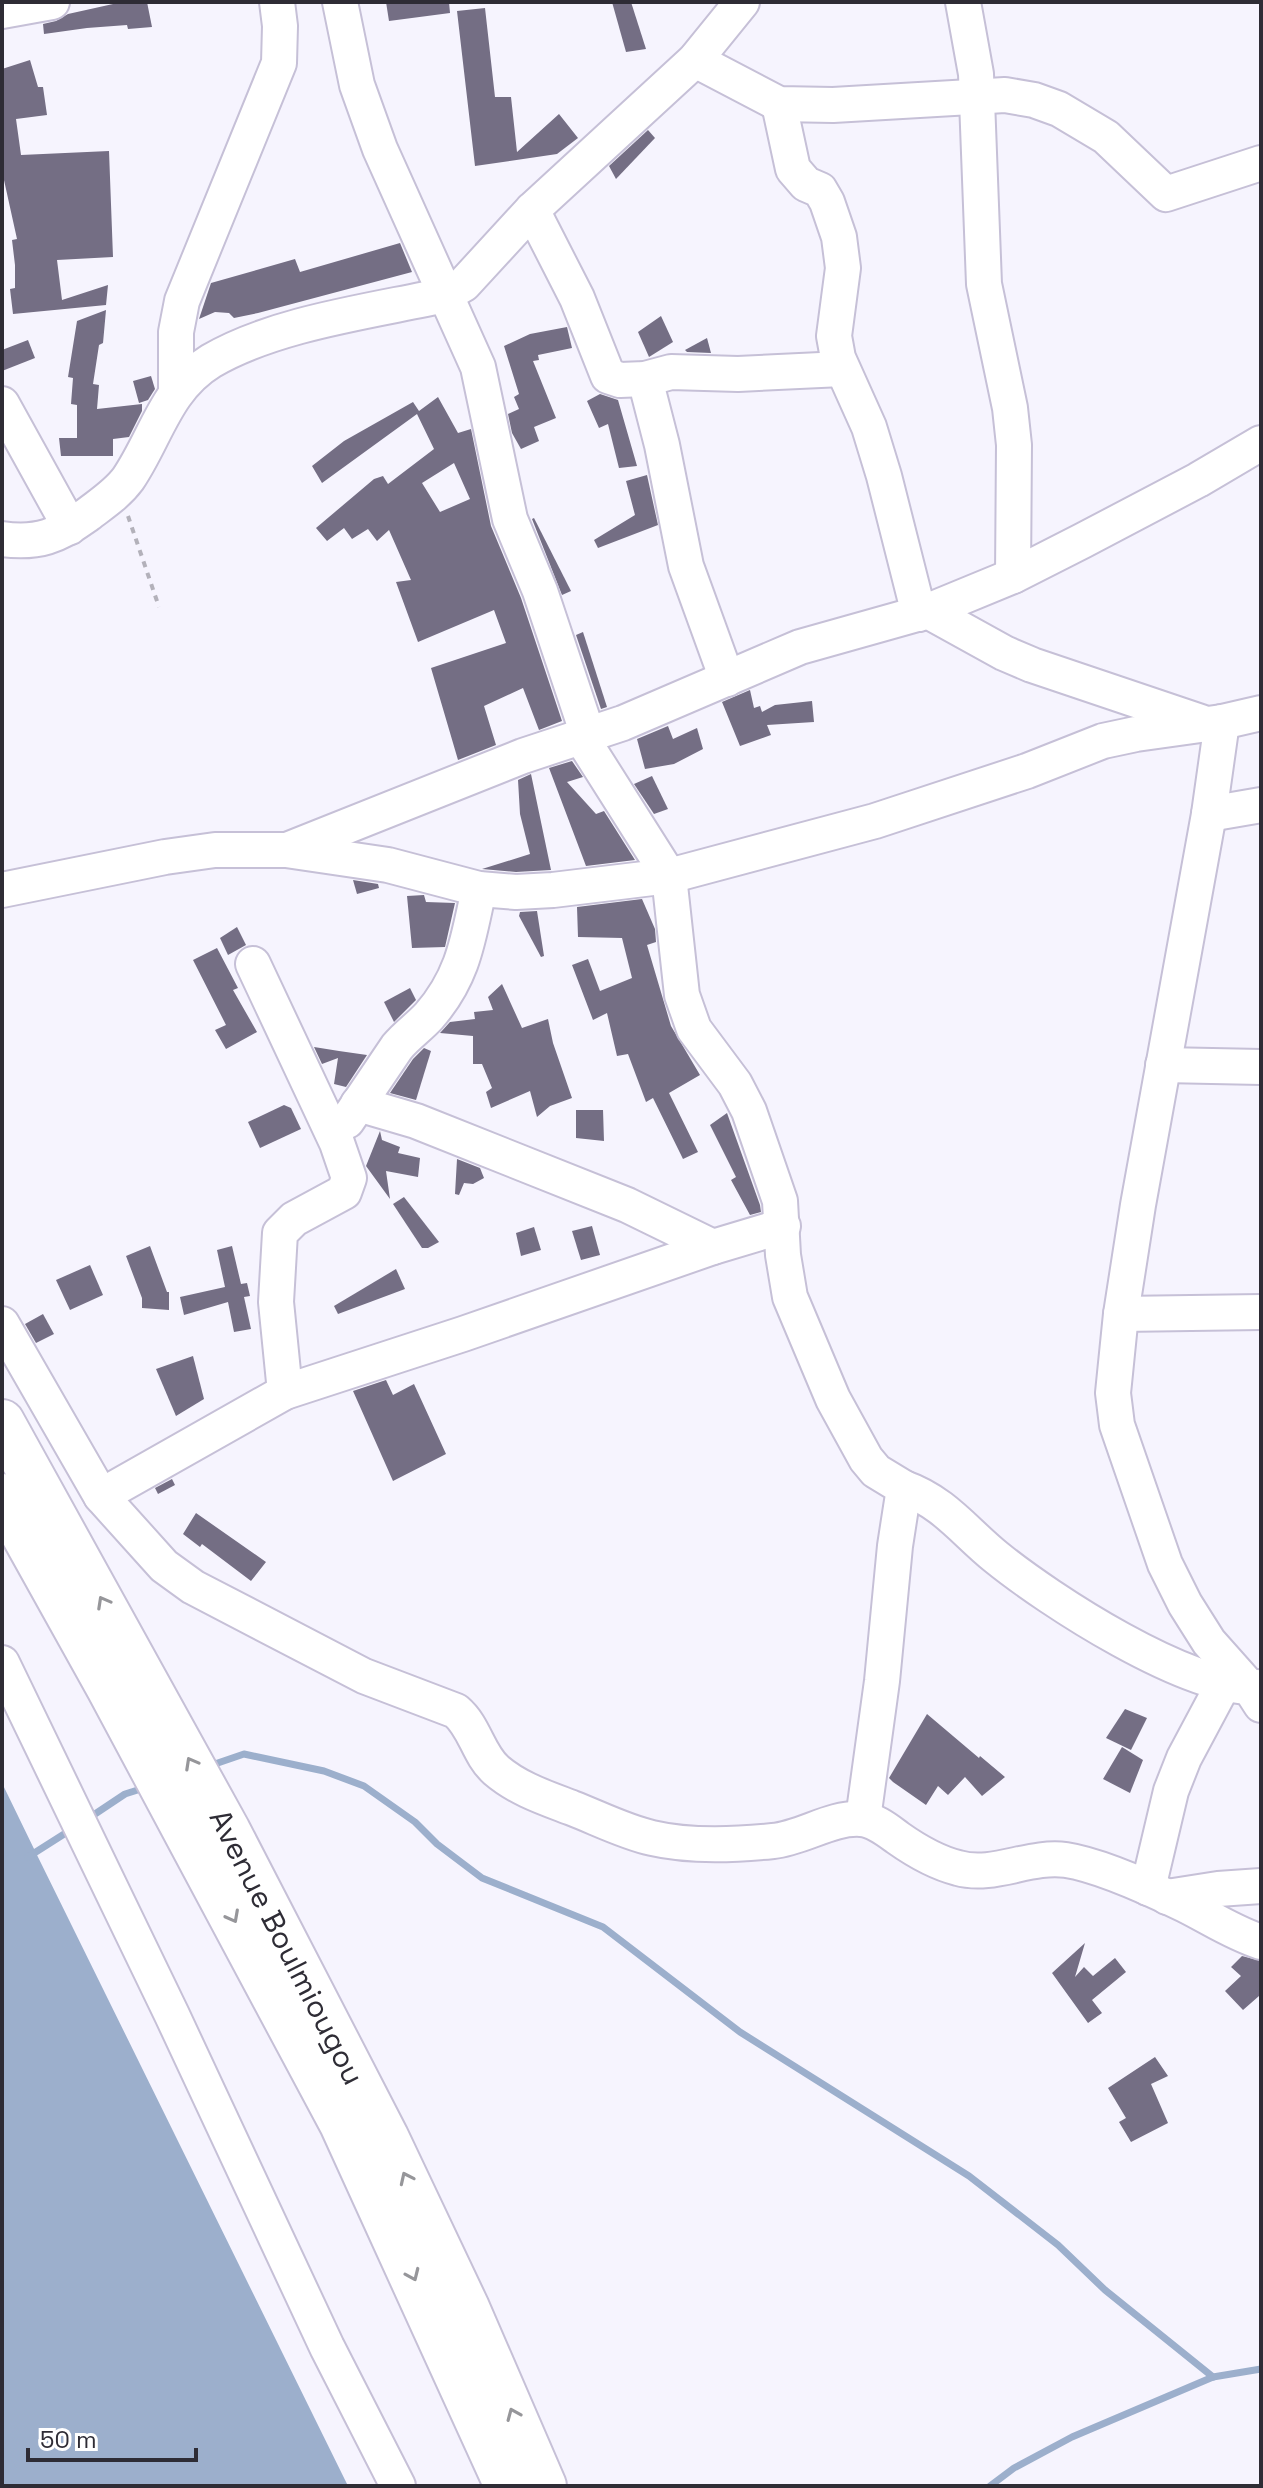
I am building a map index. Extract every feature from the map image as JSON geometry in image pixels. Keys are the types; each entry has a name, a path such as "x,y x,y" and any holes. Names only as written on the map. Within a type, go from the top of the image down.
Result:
{"highway":[{"name":"Avenue Boulmiougou","path":"2,1422 125,1679 212,1840 386,2137 467,2308 544,2486"},
{"name":"Avenue Boulmiougou","path":"2,1496 125,1679"},
{"name":"Avenue Boulmiougou","path":"212,1840 507,2486"}],"street":[{"path":"2,11 52,2"},
{"path":"176,391 176,332 182,301 279,63 277,2"},
{"path":"340,2 357,85 375,137 478,367 510,519 540,591 585,736 669,876 682,995 687,1013 694,1029 735,1084 749,1111 772,1175 783,1226 783,1255 790,1297 833,1399 866,1459 876,1471 935,1502 1018,1575 1095,1626 1188,1672 1249,1691"},
{"path":"2,539 44,540 70,527 117,492 129,478 176,391 209,362 249,343 302,327 445,295 464,284 532,210 695,60 742,2"},
{"path":"963,2 971,37 977,97 984,284 1010,408 1014,445 1013,576"},
{"path":"695,60 779,104 833,105 1005,95 1034,100 1059,109 1106,137 1166,194 1261,163"},
{"path":"779,104 793,169 806,184 820,190 839,237 843,268 834,336 842,369 873,439 923,612 1032,665 1215,723"},
{"path":"532,210 577,298 608,376 620,380 645,379 671,372 738,374 842,369"},
{"path":"645,379 662,445 686,566 727,679"},
{"path":"2,404 70,527"},
{"path":"286,850 523,756 585,736 800,647 923,612 1013,576 1198,480 1261,443"},
{"path":"2,890 215,850 286,850 388,865 479,889 516,892 669,876 875,821 1027,771 1103,741 1261,713"},
{"path":"1215,723 1209,814 1121,1314 1113,1393 1117,1425 1165,1564 1209,1642 1249,1691"},
{"path":"1209,814 1261,805"},
{"path":"337,1143 342,1129 397,1047 426,1019 455,979 464,962 479,889"},
{"path":"253,964 348,1169 349,1185 344,1192 294,1219 280,1233 276,1302 285,1392"},
{"path":"1163,1065 1261,1067"},
{"path":"358,1104 416,1121 627,1205 713,1247"},
{"path":"101,1496 285,1392 783,1226"},
{"path":"1121,1314 1261,1312"},
{"path":"2,1324 101,1496 164,1566 193,1587 364,1676 456,1711 464,1717 487,1762 500,1774 530,1792 648,1837 670,1842 773,1841 792,1838 845,1820 863,1819 884,1827 947,1865 962,1869 992,1870 1021,1863 1064,1860 1158,1893 1240,1936 1261,1942"},
{"path":"863,1819 904,1488"},
{"path":"2,1663 172,2015 327,2347 398,2486"},
{"path":"1158,1893 1171,1791 1184,1758 1249,1691"},
{"path":"1158,1893 1261,1886"}],"path":[{"path":"117,492 139,540 159,607"}],"water":[{"path":"2,1783 36,1853 348,2486 2,2486"}],"building":[{"path":"122,2 147,2 152,27 128,29 127,25 44,34 43,24 68,14"},
{"path":"386,2 449,2 450,13 389,21"},
{"path":"612,2 631,2 646,49 626,52"},
{"path":"485,8 495,97 511,97 517,152 559,114 578,138 557,154 475,166 457,11"},
{"path":"30,60 38,87 43,87 47,115 16,119 21,155 109,151 113,257 57,260 62,300 108,285 106,305 13,314 10,289 15,288 15,265 12,240 17,239 2,171 2,69"},
{"path":"648,130 655,138 616,179 609,166"},
{"path":"400,243 412,272 258,313 234,318 229,313 215,312 199,319 211,283 295,259 300,272"},
{"path":"106,310 103,343 99,345 93,384 99,385 97,409 142,404 142,411 129,437 113,439 113,456 61,456 59,438 77,438 77,405 71,404 73,378 68,377 77,321"},
{"path":"661,316 673,342 649,357 638,332"},
{"path":"567,327 572,348 538,355 539,360 533,361 556,418 534,427 539,441 521,449 512,433 508,414 519,409 514,397 519,394 504,346 530,334"},
{"path":"707,338 711,353 685,350"},
{"path":"28,340 35,358 2,371 2,350"},
{"path":"151,376 155,389 148,400 139,403 133,381"},
{"path":"600,394 618,400 637,466 619,468 608,424 599,428 587,401"},
{"path":"438,397 458,433 471,429 491,526 521,598 562,721 539,730 523,688 484,706 496,745 458,760 431,668 506,643 494,610 418,642 396,582 411,580 389,530 377,541 368,529 352,539 344,528 327,541 316,528 374,479 383,476 388,484 434,449 417,414 322,483 312,466 344,441 413,402 419,411","holes":["454,463 470,499 440,512 422,483"]},
{"path":"647,475 658,525 598,548 594,540 635,515 626,481"},
{"path":"532,519 571,591 562,595"},
{"path":"583,632 607,707 601,709 576,635"},
{"path":"750,690 754,708 760,706 762,712 775,705 812,701 814,722 767,725 771,735 740,746 722,702"},
{"path":"668,726 673,739 697,728 703,749 674,764 645,769 637,739"},
{"path":"572,761 583,777 567,782 596,814 604,811 635,860 586,866 549,768"},
{"path":"531,774 551,870 516,872 482,869 530,854 520,814 518,780"},
{"path":"652,776 668,809 654,814 634,784"},
{"path":"353,880 378,884 379,888 357,894"},
{"path":"424,895 426,902 455,903 445,947 412,948 407,896"},
{"path":"642,899 655,929 656,942 647,945 671,1026 700,1075 669,1093 698,1152 683,1159 653,1098 646,1102 628,1054 617,1056 607,1013 593,1020 572,965 588,959 600,991 632,978 622,938 578,937 577,907"},
{"path":"537,911 544,956 541,957 519,916 520,912"},
{"path":"237,927 246,945 228,955 220,938"},
{"path":"217,948 238,988 233,990 257,1032 226,1049 215,1030 226,1025 193,960"},
{"path":"502,984 522,1028 548,1019 572,1098 550,1106 537,1117 530,1091 491,1108 486,1092 492,1088 482,1064 473,1064 473,1036 440,1033 450,1022 475,1019 474,1012 493,1010 488,997"},
{"path":"410,988 416,1000 394,1022 384,1002"},
{"path":"314,1047 367,1055 346,1087 334,1084 338,1058 322,1064"},
{"path":"424,1048 431,1051 416,1100 390,1093 413,1059"},
{"path":"284,1105 291,1108 301,1129 260,1148 248,1122"},
{"path":"576,1110 603,1110 604,1141 576,1138"},
{"path":"727,1113 761,1212 750,1215 731,1180 736,1177 710,1125"},
{"path":"380,1131 382,1140 400,1147 398,1153 420,1158 418,1177 386,1171 390,1199 366,1166"},
{"path":"457,1159 480,1168 484,1178 473,1184 464,1183 459,1195 455,1194"},
{"path":"404,1197 439,1242 422,1248 393,1204"},
{"path":"592,1226 600,1255 581,1260 572,1231"},
{"path":"534,1227 541,1250 521,1256 516,1233"},
{"path":"150,1246 169,1292 169,1310 142,1308 142,1298 126,1256"},
{"path":"232,1246 241,1284 247,1283 250,1296 244,1297 251,1329 234,1332 228,1302 184,1315 180,1297 225,1287 217,1250"},
{"path":"90,1265 103,1295 70,1310 56,1280"},
{"path":"396,1269 405,1289 338,1314 334,1306"},
{"path":"43,1314 54,1334 36,1343 25,1324"},
{"path":"193,1356 204,1399 176,1416 156,1369"},
{"path":"386,1380 393,1395 414,1384 446,1454 393,1481 353,1391"},
{"path":"172,1479 175,1485 158,1494 155,1488"},
{"path":"196,1513 266,1562 251,1581 202,1544 200,1547 183,1534"},
{"path":"1125,1709 1147,1718 1131,1750 1106,1738"},
{"path":"927,1714 1005,1777 982,1796 965,1777 948,1795 938,1786 926,1805 893,1782 889,1778"},
{"path":"1122,1747 1143,1760 1130,1793 1103,1779"},
{"path":"1085,1943 1075,1977 1084,1967 1093,1976 1115,1958 1126,1972 1092,2000 1102,2013 1088,2023 1052,1973"},
{"path":"1242,1956 1261,1961 1261,1997 1243,2010 1225,1991 1241,1976 1231,1967"},
{"path":"1155,2057 1168,2076 1151,2084 1168,2123 1131,2142 1119,2122 1126,2118 1108,2088"}],"waterway":[{"path":"209,1766 244,1754 324,1771 364,1786 415,1822 437,1844 482,1878 603,1927 740,2032 969,2176 1058,2245 1105,2290 1213,2377"},
{"path":"89,1818 125,1794 144,1788"},
{"path":"28,1857 72,1829"},
{"path":"990,2486 1014,2468 1072,2437 1213,2377 1261,2369"}]}
